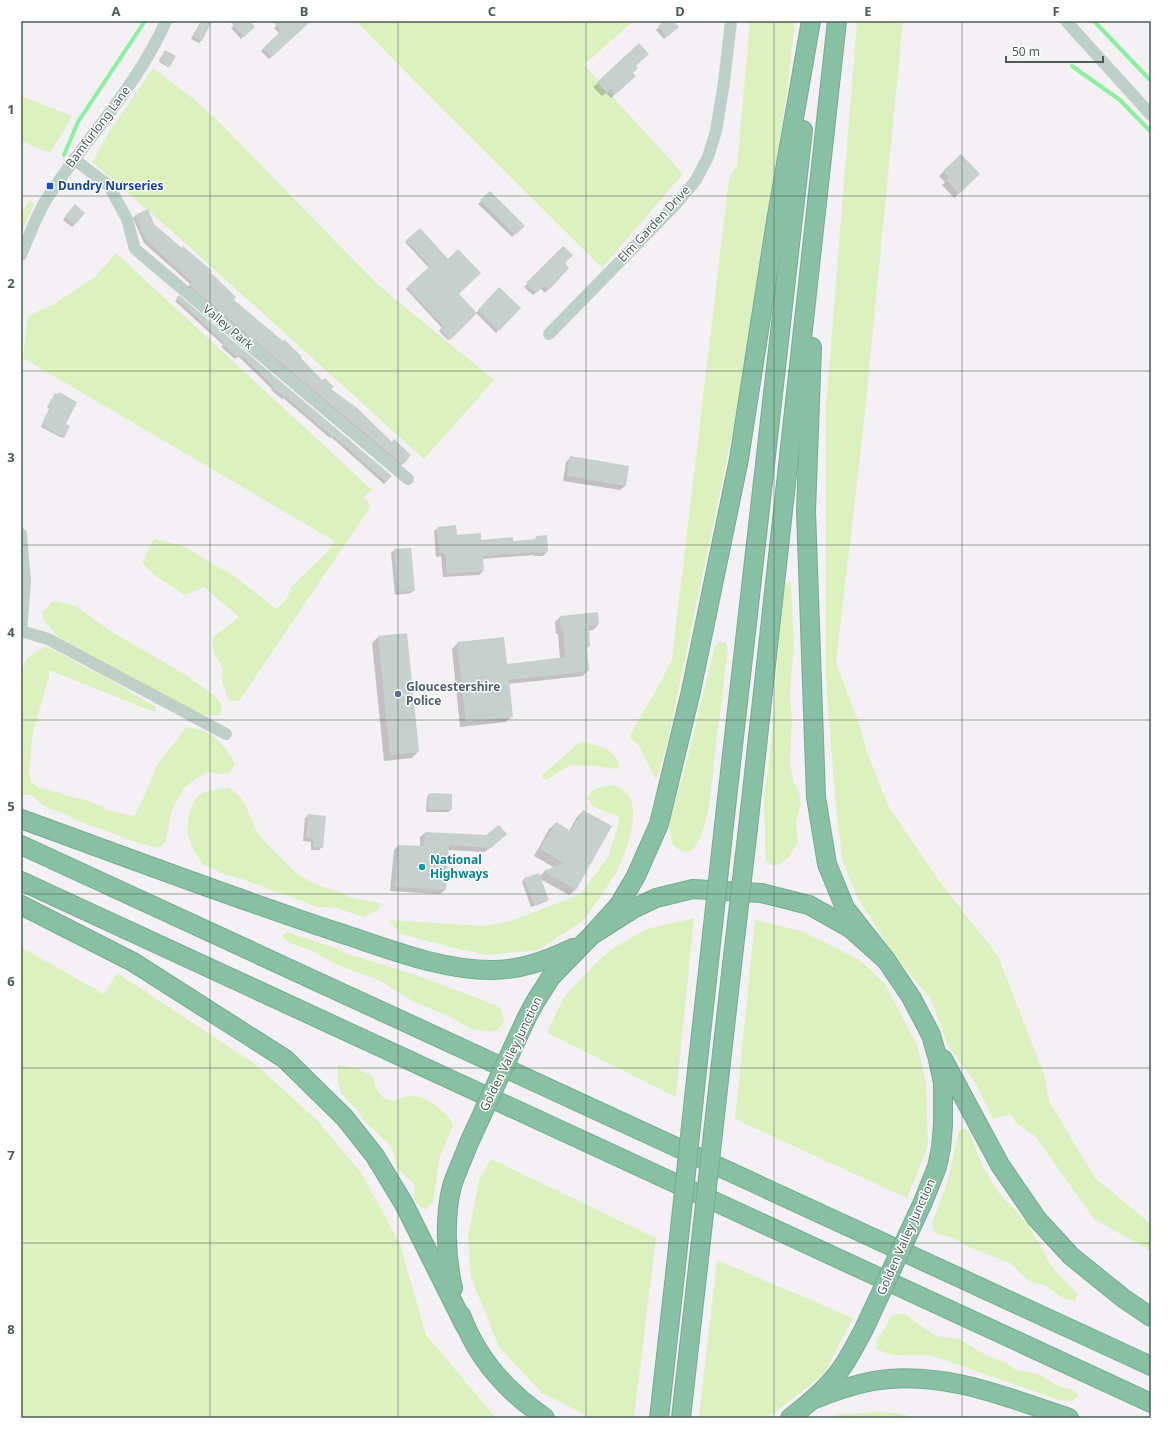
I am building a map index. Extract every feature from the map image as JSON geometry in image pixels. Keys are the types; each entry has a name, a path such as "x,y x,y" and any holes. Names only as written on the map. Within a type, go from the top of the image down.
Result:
{"highway":[{"path":"21,819 300,920 420,959 463,968 493,970 532,965 554,957 588,939 619,905 636,876 658,824 691,691 739,459 776,220 811,21"},
{"path":"659,1418 724,825 816,21"},
{"path":"681,1418 837,21"},
{"path":"819,183 806,511 816,797 827,864 845,908 886,960"},
{"path":"21,845 1151,1366"},
{"path":"21,881 1151,1404"},
{"name":"Golden Valley Junction","path":"545,1418 514,1394 502,1381 479,1352 465,1326 449,1274 446,1230 452,1186 468,1146 526,1019 551,977 588,939 633,909 656,898 694,889 761,893 809,905 850,928 886,960 911,997 931,1035 943,1083 944,1125 941,1148 937,1167 923,1202 864,1329 842,1367 812,1400 790,1418"},
{"path":"21,905 133,962 286,1059 345,1118 375,1156 404,1204 465,1326"},
{"path":"931,1035 1000,1165 1037,1219 1070,1256 1123,1298 1151,1317"},
{"path":"812,1400 841,1388 875,1381 919,1378 946,1381 996,1393 1069,1418"},
{"path":"514,1394 530,1418"}],"street":[{"name":"Bamfurlong Lane","path":"21,255 45,202 74,159 130,84 158,40 166,21"},
{"name":"Elm Garden Drive","path":"549,334 676,204 696,180 708,156 716,131 724,82 731,21"},
{"path":"1066,21 1151,115"},
{"name":"Valley Park","path":"74,159 109,186 127,219 135,249 408,479"},
{"path":"21,534 25,581 21,631 48,639 226,734"}],"green space":[{"path":"356,21 630,21 631,23 584,65 683,174 602,268"},
{"path":"750,21 795,21 787,92 746,369 667,744 656,780 639,746 629,737 672,659 729,178 737,166"},
{"path":"857,21 903,21 864,422 836,663 859,724 868,755 889,807 939,881 998,956 1045,1077 1049,1101 1095,1178 1151,1224 1151,1251 1094,1219 1035,1136 1016,1123 1011,1114 993,1119 975,1082 948,1046 931,999 895,957 856,895 842,859 835,797 826,679 826,405"},
{"path":"153,68 191,97 217,120 377,284 494,380 424,459 174,233 92,162 110,131"},
{"path":"21,96 72,116 50,153 21,141"},
{"path":"30,200 34,204 21,234 21,214"},
{"path":"116,253 372,490 364,497 371,506 239,701 229,701 222,682 223,669 214,653 212,638 239,617 204,587 185,595 156,576 142,563 154,539 183,546 237,578 276,609 287,599 291,587 326,553 334,541 23,358 28,316 54,304 95,277"},
{"path":"790,581 794,646 790,693 792,721 790,763 793,780 799,792 801,803 796,822 798,843 789,857 778,865 772,865 766,861 764,797 774,710 781,596 785,585"},
{"path":"53,601 76,606 109,630 181,672 215,696 222,706 220,716 194,714 58,637 44,620 42,613"},
{"path":"720,641 726,643 728,649 710,800 699,841 693,849 690,851 685,851 672,844 669,823 671,812 684,773 714,649"},
{"path":"46,647 99,673 156,707 156,711 152,711 49,670 49,677 33,732 29,772 31,782 39,788 61,793 70,797 87,800 110,811 134,816 141,804 158,764 184,730 188,727 202,730 213,736 226,749 235,764 230,773 219,774 208,772 195,779 184,788 172,809 166,841 158,848 125,839 116,834 86,824 44,806 31,795 21,794 21,679 26,660 36,651"},
{"path":"582,742 606,749 611,752 615,756 619,767 617,769 571,765 546,780 541,776 579,743"},
{"path":"611,785 625,792 630,799 633,808 631,831 620,865 613,879 586,917 581,922 538,950 488,955 463,950 401,934 388,920 485,926 511,921 576,896 582,892 608,857 617,829 619,817 593,806 587,798 594,789"},
{"path":"228,788 235,792 245,804 261,838 296,873 323,887 340,892 352,898 381,903 379,909 364,917 336,908 318,907 242,879 226,875 202,864 193,849 188,835 187,829 192,805 198,796 204,792"},
{"path":"694,918 676,1097 547,1033 565,996 598,961 615,947 647,929"},
{"path":"755,920 801,931 839,949 862,962 885,984 918,1047 926,1083 928,1146 907,1198 735,1119"},
{"path":"287,932 336,948 348,954 419,976 500,1007 504,1020 499,1029 492,1032 471,1029 451,1017 414,1002 379,980 340,966 306,948 289,943 282,936"},
{"path":"21,947 104,994 117,973 255,1064 318,1121 362,1174 400,1244 426,1335 496,1418 21,1418"},
{"path":"338,1065 359,1069 372,1076 378,1092 386,1099 394,1100 408,1096 421,1098 441,1109 450,1120 453,1125 440,1156 433,1202 426,1210 415,1200 415,1185 398,1169 393,1151 386,1141 363,1120 358,1111 341,1093 338,1082"},
{"path":"963,1128 969,1131 982,1165 998,1192 1028,1224 1053,1268 1077,1294 1075,1301 1062,1298 1045,1285 1029,1281 1010,1263 969,1247 954,1238 939,1234 933,1230 932,1223 947,1183 959,1131"},
{"path":"491,1159 656,1238 634,1418 591,1418 542,1393 499,1347 471,1277 468,1237 479,1180"},
{"path":"717,1260 853,1318 824,1374 768,1418 699,1418"},
{"path":"897,1314 904,1314 936,1336 959,1339 988,1356 1005,1362 1016,1370 1038,1374 1060,1387 1075,1390 1078,1395 1074,1401 1059,1400 933,1356 897,1355 877,1349 876,1342 891,1317"},
{"path":"877,1412 896,1413 918,1418 831,1418 834,1415"}],"building":[{"path":"201,21 212,21 202,41 193,36"},
{"path":"230,21 250,21 255,27 244,37"},
{"path":"272,21 311,21 272,57 263,48 281,31"},
{"path":"664,21 674,21 679,27 667,37 658,26"},
{"path":"639,43 649,54 636,66 638,68 633,73 636,76 616,94 611,89 607,93 597,82"},
{"path":"165,50 176,56 170,67 159,60"},
{"path":"961,154 980,174 959,194 946,180 949,177 943,171"},
{"path":"490,191 525,226 515,235 480,200"},
{"path":"75,204 85,213 75,225 65,216"},
{"path":"148,209 154,224 212,271 211,273 236,297 234,300 283,341 284,339 322,380 325,378 334,387 331,389 356,407 392,442 394,439 411,455 403,465 189,285 192,282 146,240 135,215"},
{"path":"420,228 448,259 458,249 481,273 459,294 477,313 450,340 440,329 443,326 407,287 430,266 406,240"},
{"path":"563,246 573,255 565,263 569,268 549,290 544,286 536,293 526,283"},
{"path":"499,287 521,308 499,331 478,310"},
{"path":"179,295 392,476 386,482 334,436 333,437 272,387 273,386 241,355 238,358 176,298"},
{"path":"59,392 77,402 66,424 70,426 64,438 41,425 50,407 48,406 55,393 58,394"},
{"path":"570,456 629,466 626,486 567,476"},
{"path":"456,525 457,535 481,533 481,540 513,537 513,541 537,539 536,536 547,535 548,552 483,556 484,571 447,574 445,553 439,553 437,527"},
{"path":"411,548 415,591 398,592 394,549"},
{"path":"598,612 599,625 589,626 590,646 587,647 589,671 509,680 513,717 466,722 457,642 504,637 507,664 565,657 563,629 561,629 560,616"},
{"name":"Gloucestershire Police","path":"407,633 419,752 390,755 378,636"},
{"path":"429,793 452,794 452,810 428,809"},
{"path":"583,810 612,826 576,890 543,871 564,863 540,849 556,822 571,831"},
{"path":"308,814 326,816 323,848 313,847 313,839 306,838"},
{"name":"National Highways","path":"499,825 507,834 491,848 449,845 446,890 395,887 398,845 424,846 425,832 486,835"},
{"path":"539,873 549,900 534,905 524,878"}],"waterway":[{"path":"64,155 78,122 145,21"},
{"path":"1094,21 1151,81"},
{"path":"1072,66 1120,100 1151,132"}],"place":[{"name":"Dundry Nurseries","path":"50,186"},
{"name":"Gloucestershire Police","path":"398,694"},
{"name":"National Highways","path":"422,867"}]}
